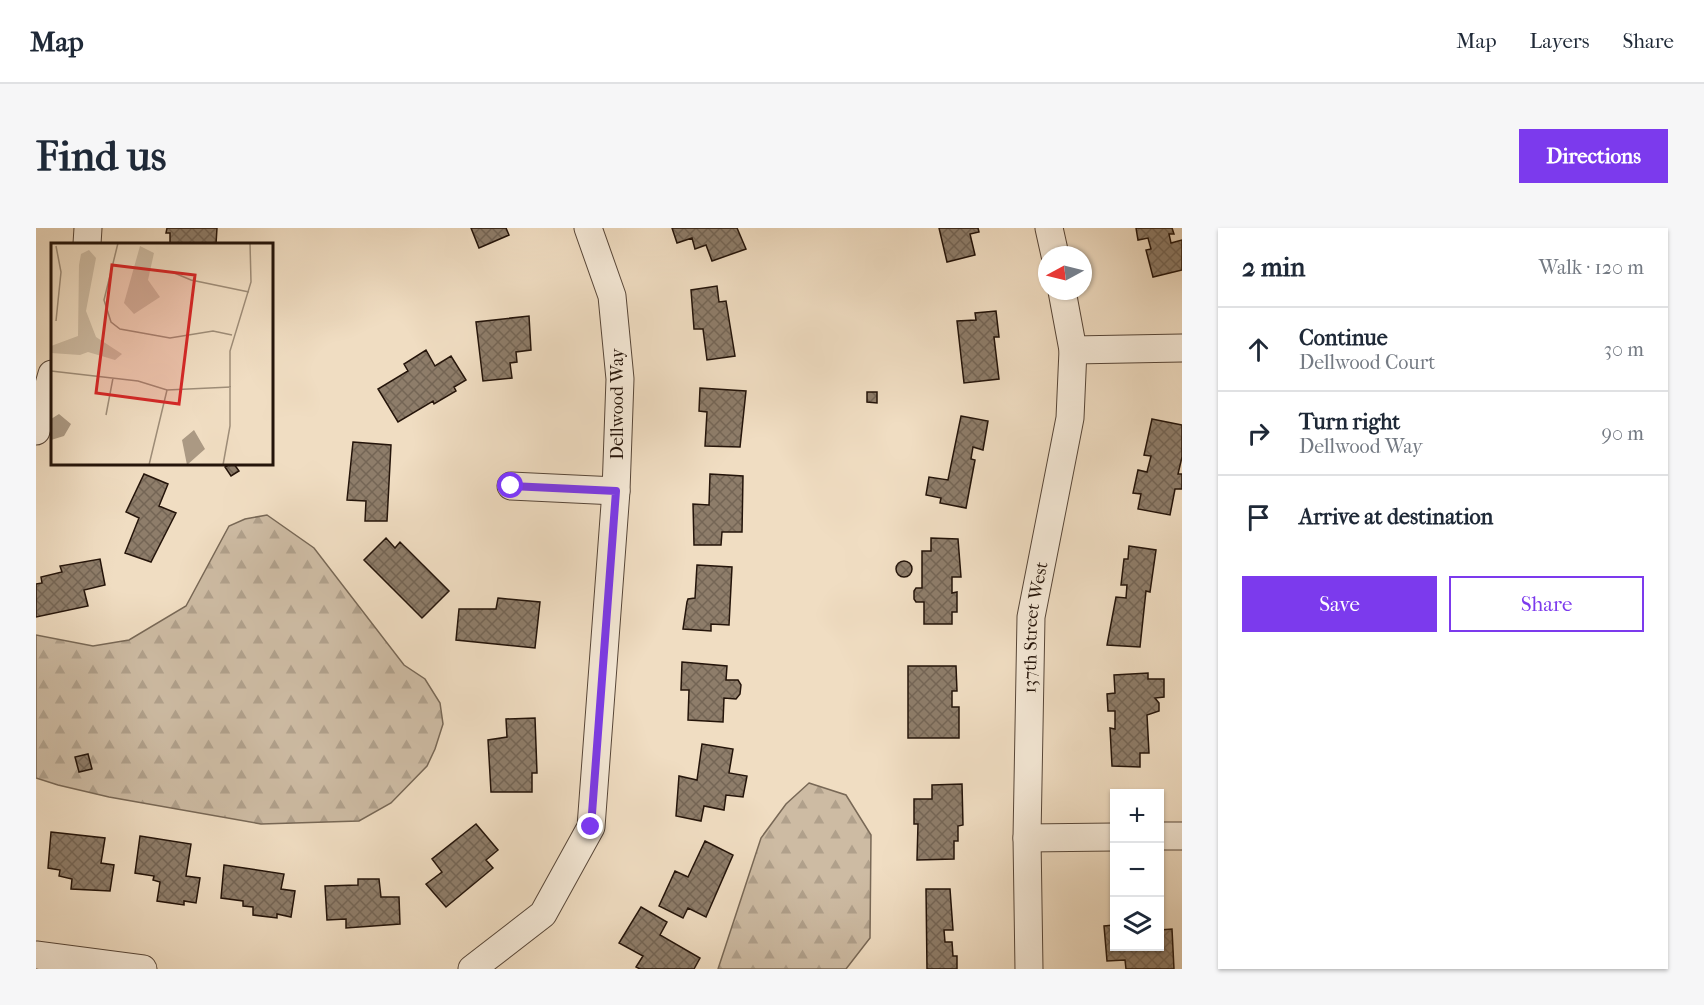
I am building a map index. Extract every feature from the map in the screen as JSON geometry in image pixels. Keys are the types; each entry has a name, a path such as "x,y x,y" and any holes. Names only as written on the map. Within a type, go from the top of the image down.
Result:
{"street":[{"path":"87,243 88,228"},
{"name":"Dellwood Way","path":"472,969 543,914 591,827 616,491 620,380 612,296 588,228"},
{"path":"1049,228 1052,246"},
{"name":"137th Street West","path":"1029,969 1027,838 1031,617 1070,418 1073,350 1064,300"},
{"path":"1073,350 1182,348"},
{"path":"36,431 51,378"},
{"path":"511,486 616,491"},
{"path":"1164,836 1182,836"},
{"path":"1027,838 1110,837"},
{"path":"36,955 143,969"}],"green space":[{"path":"267,515 314,548 404,665 425,679 440,703 443,724 427,766 391,803 359,821 261,824 109,797 36,778 36,635 93,646 129,640 186,606 229,526 245,519"},
{"path":"809,783 846,795 871,835 870,938 846,969 718,969 761,838 786,804"}],"building":[{"path":"167,228 217,228 216,243 170,243 170,233 166,233"},
{"path":"471,228 506,228 509,235 479,248"},
{"path":"672,228 737,228 746,249 712,261 706,245 695,249 692,238 677,243"},
{"path":"939,228 978,228 979,232 970,234 975,255 947,262"},
{"path":"1136,228 1172,228 1174,234 1169,234 1171,243 1182,240 1182,270 1153,277 1146,250 1151,249 1148,238 1138,240"},
{"path":"717,286 719,302 726,301 735,356 707,360 703,329 694,329 691,290"},
{"path":"996,311 999,337 994,337 999,379 964,383 957,321 976,320 975,313"},
{"path":"529,316 531,350 516,352 517,362 510,363 512,378 483,381 476,322"},
{"path":"426,350 435,366 451,356 466,380 454,387 456,391 434,404 433,401 398,422 378,389 408,371 404,364"},
{"path":"700,388 746,391 740,447 705,446 707,412 699,411"},
{"path":"867,392 877,392 877,403 867,402"},
{"path":"961,416 988,421 983,450 973,447 971,459 975,460 966,508 940,503 941,498 926,495 929,477 948,480"},
{"path":"1152,419 1182,425 1182,457 1178,474 1182,474 1182,489 1175,489 1170,515 1138,509 1141,494 1133,493 1138,470 1147,472 1151,456 1144,455"},
{"path":"353,442 391,445 387,521 365,521 366,501 347,500"},
{"path":"235,465 239,471 231,476 225,467"},
{"path":"144,474 168,484 159,506 176,513 151,562 125,553 139,518 126,512"},
{"path":"710,474 743,476 742,532 722,532 721,545 694,545 693,504 709,505"},
{"path":"386,538 395,548 400,542 449,591 422,618 364,560"},
{"path":"931,538 958,539 961,577 952,577 952,593 957,592 957,612 952,612 952,624 924,624 924,602 916,602 914,599 916,588 922,588 922,551 931,551"},
{"path":"1129,546 1156,550 1150,592 1146,591 1140,647 1107,645 1116,597 1126,598 1127,585 1121,585 1124,559 1128,559"},
{"path":"100,559 105,585 84,590 88,606 36,617 36,584 42,583 41,577 62,572 60,566"},
{"path":"901,561 907,561 912,569 910,575 901,577 896,572 896,566"},
{"path":"697,565 732,567 729,625 711,624 711,631 683,629 688,599 695,598"},
{"path":"498,598 540,602 535,648 456,640 459,609 496,609"},
{"path":"682,662 727,666 726,680 738,680 741,685 740,694 736,699 724,698 723,722 688,720 689,690 681,690"},
{"path":"908,666 956,666 957,691 952,691 952,707 959,707 959,738 908,738"},
{"path":"1148,673 1148,679 1164,679 1164,697 1155,698 1159,703 1159,711 1147,715 1149,753 1140,753 1140,767 1112,766 1110,728 1115,729 1115,711 1108,711 1107,694 1115,693 1114,675"},
{"path":"535,718 537,773 532,773 532,792 491,792 488,740 507,737 506,719"},
{"path":"702,744 733,749 729,773 747,776 743,797 726,795 724,810 704,806 701,821 676,816 679,776 697,780"},
{"path":"88,754 92,769 79,772 75,757"},
{"path":"962,784 963,825 958,826 958,841 954,841 954,859 917,860 918,824 914,824 914,799 932,799 932,785"},
{"path":"476,824 498,850 486,860 493,868 446,907 426,884 442,872 432,859"},
{"path":"51,832 105,838 101,863 114,865 110,891 71,889 72,879 59,876 60,870 48,868"},
{"path":"140,836 191,844 186,876 200,878 196,903 184,901 184,905 157,901 160,882 153,880 154,876 135,873"},
{"path":"705,841 733,855 706,917 688,908 683,918 659,906 675,871 688,877"},
{"path":"224,865 284,874 281,889 295,891 291,917 277,914 277,918 253,915 253,907 243,906 243,901 221,898"},
{"path":"358,879 379,879 381,897 399,897 400,924 346,928 346,919 327,920 325,886 358,885"},
{"path":"926,889 950,889 953,930 944,930 945,942 952,942 953,956 957,956 957,969 927,969"},
{"path":"641,907 667,922 660,935 700,958 694,969 640,969 636,967 643,956 619,943"},
{"path":"1110,925 1110,951 1164,951 1164,930 1172,929 1174,969 1126,969 1125,960 1107,961 1104,926"}],"route":[{"path":"511,486 616,491 591,827"}]}
